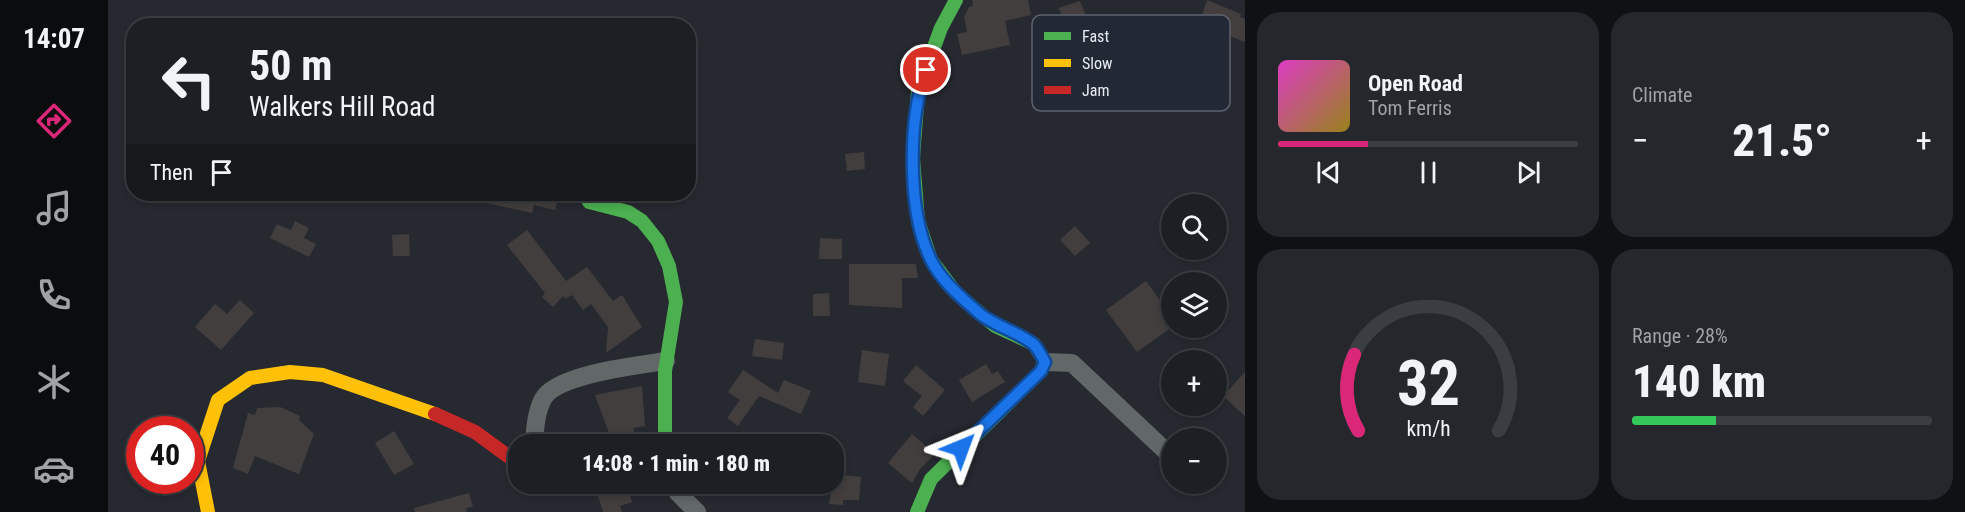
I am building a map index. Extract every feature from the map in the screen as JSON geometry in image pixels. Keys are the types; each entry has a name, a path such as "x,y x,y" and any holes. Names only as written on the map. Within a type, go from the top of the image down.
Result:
{"street":[{"path":"956,0 942,28 918,91 913,158 918,221 931,260 956,293 995,326 1034,344 1045,362"},
{"path":"589,202 599,208 633,214 645,224 663,252 674,286 676,303 666,361 665,434"},
{"path":"535,434 536,422 544,397 564,383 628,366 666,361"},
{"path":"1045,362 1072,363 1161,447"},
{"path":"916,512 930,479 1041,371 1045,362"},
{"path":"208,512 198,461 218,400 250,378 262,375 290,372 323,375 447,418 475,432 508,456"},
{"path":"679,494 697,512"}],"building":[{"path":"972,0 1028,0 1031,15 1005,21 1010,45 962,55 957,34 967,32 964,17 969,7 973,6"},
{"path":"1207,0 1241,14 1240,17 1245,19 1245,42 1230,36 1230,15 1202,15"},
{"path":"1080,1 1086,15 1061,15 1059,8"},
{"path":"864,152 865,169 847,171 845,154"},
{"path":"478,201 557,201 555,210 534,205 532,213"},
{"path":"295,221 309,228 304,238 316,244 309,257 270,238 277,224 291,230"},
{"path":"1075,226 1090,243 1075,256 1060,240"},
{"path":"527,230 566,281 587,267 613,301 622,295 642,327 606,353 608,327 591,304 583,310 572,295 565,299 563,296 553,307 542,297 545,293 507,245"},
{"path":"409,234 410,256 393,256 392,235"},
{"path":"820,238 842,239 842,259 819,259"},
{"path":"849,264 916,264 918,278 902,278 902,308 849,305"},
{"path":"1146,281 1161,302 1161,335 1137,352 1106,310"},
{"path":"829,293 830,316 813,316 813,294"},
{"path":"240,300 254,313 221,350 195,327 215,304 227,314"},
{"path":"755,339 784,343 782,360 752,356"},
{"path":"862,350 889,354 885,386 858,382"},
{"path":"986,364 992,374 998,371 1005,382 972,402 959,380"},
{"path":"916,365 945,390 923,416 913,407 922,396 903,381"},
{"path":"743,370 778,393 784,380 811,391 801,414 759,396 738,426 727,418 740,400 728,392"},
{"path":"1245,372 1245,416 1227,400 1227,392"},
{"path":"642,386 645,426 633,428 635,434 609,434 595,395"},
{"path":"280,407 300,416 299,420 314,434 299,474 255,456 248,474 233,468 248,413 255,415 257,408"},
{"path":"394,431 414,464 394,475 375,443"},
{"path":"912,434 935,454 920,469 912,483 888,463"},
{"path":"844,475 861,477 859,500 843,500 843,505 829,504 831,494 844,494"},
{"path":"469,493 473,507 466,508 467,512 415,512 414,508"},
{"path":"597,494 629,494 632,502 620,506 622,512 603,512"}],"traffic: fast":[{"path":"917,512 931,479 1041,371 1045,362 1034,344 995,326 956,293 931,260 918,221 913,158 918,91 941,28 956,0"},
{"path":"589,202 628,212 642,221 658,241 669,266 676,302 665,371 665,434"}],"traffic: slow":[{"path":"208,512 198,461 218,400 250,378 290,372 323,375 435,414"}],"traffic: jam":[{"path":"435,414 475,432 508,456"}],"route":[{"path":"926,70 918,91 913,158 918,221 931,260 956,293 995,326 1034,344 1045,362 1041,371 1007,401 961,448"}]}
